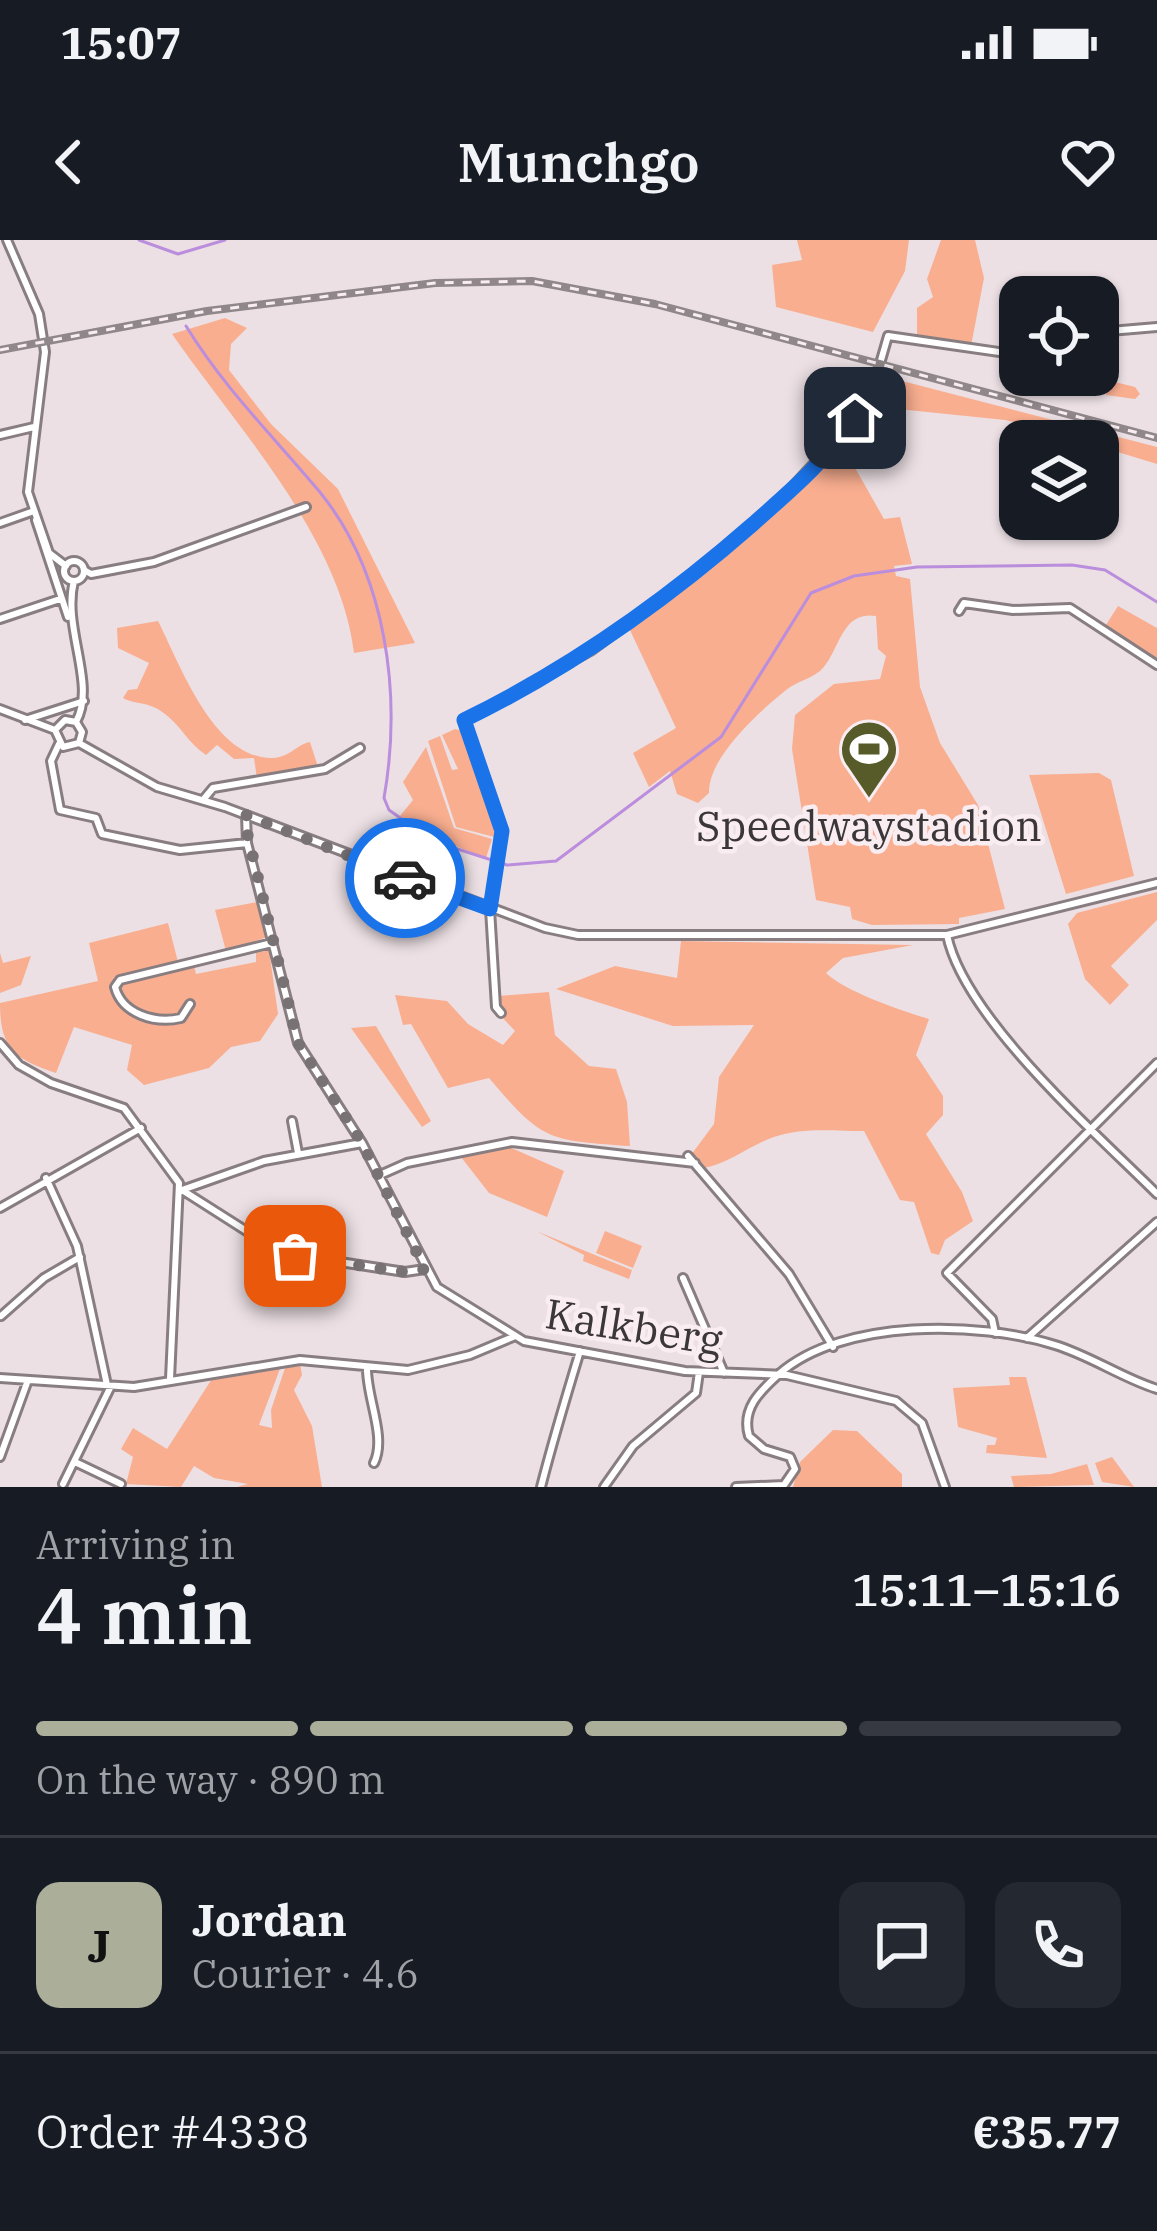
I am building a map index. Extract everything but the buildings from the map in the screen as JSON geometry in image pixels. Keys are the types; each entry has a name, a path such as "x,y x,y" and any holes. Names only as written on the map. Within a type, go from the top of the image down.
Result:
{"street":[{"path":"7,240 41,325 45,352 27,476 34,514 68,617 84,701 76,722"},
{"path":"1119,330 1157,327"},
{"path":"501,1013 496,1006 490,909 501,855 501,824 464,720 592,650 701,569 782,498 868,405 888,336 999,352"},
{"path":"0,435 34,427"},
{"path":"66,566 78,562 91,574 154,562 306,507"},
{"path":"0,523 34,514"},
{"path":"34,514 49,553 66,566"},
{"path":"66,566 66,576 74,580"},
{"path":"68,617 74,580 84,570"},
{"path":"0,619 60,599"},
{"path":"959,610 964,603 1013,610 1065,607 1157,665"},
{"path":"25,721 84,701"},
{"path":"0,709 55,730"},
{"path":"55,730 65,720 76,722 82,732 79,742"},
{"path":"55,730 59,745 51,761 60,810 96,818 102,834 172,850 247,843"},
{"path":"59,745 79,742 150,783 490,909 545,928 598,937 947,935 1157,884"},
{"path":"202,800 213,788 332,767 359,748"},
{"name":"Kalkberg","path":"246,815 247,843 298,1043 362,1143 425,1269 443,1292 513,1337 700,1372 778,1375 905,1406 928,1434 945,1487"},
{"path":"947,935 958,973 986,1008 1093,1130 1157,1194"},
{"path":"190,1004 181,1018 145,1017 127,1006 115,987 120,980 272,943"},
{"path":"0,1043 19,1065 51,1083 110,1100 141,1128 182,1190 280,1252 405,1272 425,1269"},
{"path":"994,1333 992,1319 947,1273 1157,1064"},
{"path":"292,1120 298,1154"},
{"path":"0,1208 141,1128"},
{"path":"380,1175 407,1163 512,1142 692,1160 789,1274 833,1347"},
{"path":"182,1190 226,1172 362,1143"},
{"path":"46,1178 80,1257 109,1386 63,1484"},
{"path":"170,1379 182,1190"},
{"path":"179,1204 193,1196"},
{"path":"1027,1338 1157,1222"},
{"path":"1,1316 44,1278 80,1257"},
{"path":"682,1278 724,1373"},
{"path":"736,1487 784,1485 794,1475 790,1457 755,1444 746,1425 752,1404 778,1375 833,1347 879,1331 1027,1338 1091,1358 1157,1389"},
{"path":"0,1378 109,1386 282,1360 419,1368 513,1337"},
{"path":"541,1487 558,1437 557,1415 580,1351"},
{"path":"367,1367 366,1391 377,1436 374,1463"},
{"path":"604,1487 633,1446 693,1396 700,1372"},
{"path":"0,1456 28,1380"},
{"path":"75,1462 121,1484"}],"shaded area":[{"path":"797,240 909,240 905,271 873,332 776,307 772,265 802,260"},
{"path":"941,240 975,240 984,278 971,346 917,337 917,308 933,297 927,279"},
{"path":"225,318 247,328 231,344 229,370 271,424 338,489 415,643 354,653 345,610 308,526 172,334"},
{"path":"879,375 1053,420 898,409 899,402 874,394"},
{"path":"1119,383 1135,387 1140,394 1135,399 1113,396 1119,396"},
{"path":"1119,437 1157,447 1157,464 1119,452"},
{"path":"841,443 884,519 900,517 912,564 894,566 896,576 910,579 920,687 940,743 978,805 1005,909 959,918 959,924 872,925 852,919 850,907 816,900 792,749 795,715 834,684 880,679 886,656 878,649 876,616 855,620 820,671 786,690 750,723 726,750 709,793 698,803 677,794 670,771 649,787 633,753 676,728 629,628 733,545"},
{"path":"1118,606 1157,628 1157,661 1104,628"},
{"path":"158,621 200,704 231,741 249,753 269,758 310,742 318,767 257,779 254,758 234,759 217,745 206,755 159,710 123,698 128,690 137,689 149,663 118,648 117,628"},
{"path":"463,731 494,811 498,838 456,827 428,741 440,736 452,770 458,769 442,735"},
{"path":"426,747 454,828 492,839 486,858 423,833 400,816 413,800 403,782"},
{"path":"1099,773 1111,780 1134,876 1066,894 1029,775"},
{"path":"1157,892 1157,920 1111,966 1129,985 1110,1005 1085,979 1068,924 1077,913"},
{"path":"257,902 267,937 226,951 215,910"},
{"path":"168,923 178,962 112,978 193,962 196,974 256,962 256,953 269,950 278,1014 260,1041 231,1047 209,1068 144,1085 127,1070 132,1045 74,1027 56,1073 13,1051 3,1032 0,1003 98,981 89,943"},
{"path":"681,941 913,945 843,958 826,973 860,994 929,1019 916,1055 943,1096 943,1115 926,1134 962,1192 973,1221 945,1240 939,1255 931,1253 914,1202 900,1200 864,1131 785,1134 704,1168 691,1155 714,1124 719,1077 754,1025 673,1026 556,989 615,966 677,978"},
{"path":"0,953 3,963 31,956 21,985 0,993"},
{"path":"549,992 555,1035 589,1066 616,1069 627,1102 630,1146 549,1134 522,1115 489,1078 448,1088 411,1024 403,1025 395,995 447,1001 468,1024 503,1045 515,1031 500,1015 499,996"},
{"path":"376,1026 431,1121 422,1127 351,1028"},
{"path":"507,1146 564,1171 547,1217 489,1193 461,1157"},
{"path":"536,1231 632,1270 629,1279 583,1261 584,1255"},
{"path":"605,1231 642,1246 633,1268 596,1253"},
{"path":"300,1363 302,1375 294,1390 312,1426 322,1487 237,1487 248,1484 214,1478 194,1466 181,1487 126,1484 133,1457 121,1449 133,1428 167,1449 215,1374 281,1366 259,1425 272,1428 271,1410 286,1365"},
{"path":"1009,1377 1026,1377 1047,1458 986,1453 987,1445 995,1445 997,1438 958,1427 953,1388 1010,1385"},
{"path":"833,1430 857,1431 902,1474 902,1487 793,1487 800,1462"},
{"path":"1112,1457 1134,1487 1102,1482 1095,1463"},
{"path":"1087,1464 1094,1485 1014,1487 1011,1476 1051,1474"}],"waterway":[{"path":"139,240 178,254 225,240"},
{"path":"186,326 233,391 319,491 360,560 384,637 389,677 391,718 384,798 389,810 433,841 507,865 556,861 721,737 811,593 854,576 917,567 1072,565 1105,570 1157,602"}],"railway":[{"path":"0,350 207,311 435,283 532,281 655,304 1157,438"}],"way so far":[{"path":"295,1256 405,1272 425,1269 389,1191 298,1043 244,820 246,815 405,878"}],"place":[{"name":"Speedwaystadion","path":"869,800"}],"route":[{"path":"405,878 490,909 502,831 464,720 549,677 671,593 782,498 842,439 855,418"}]}
